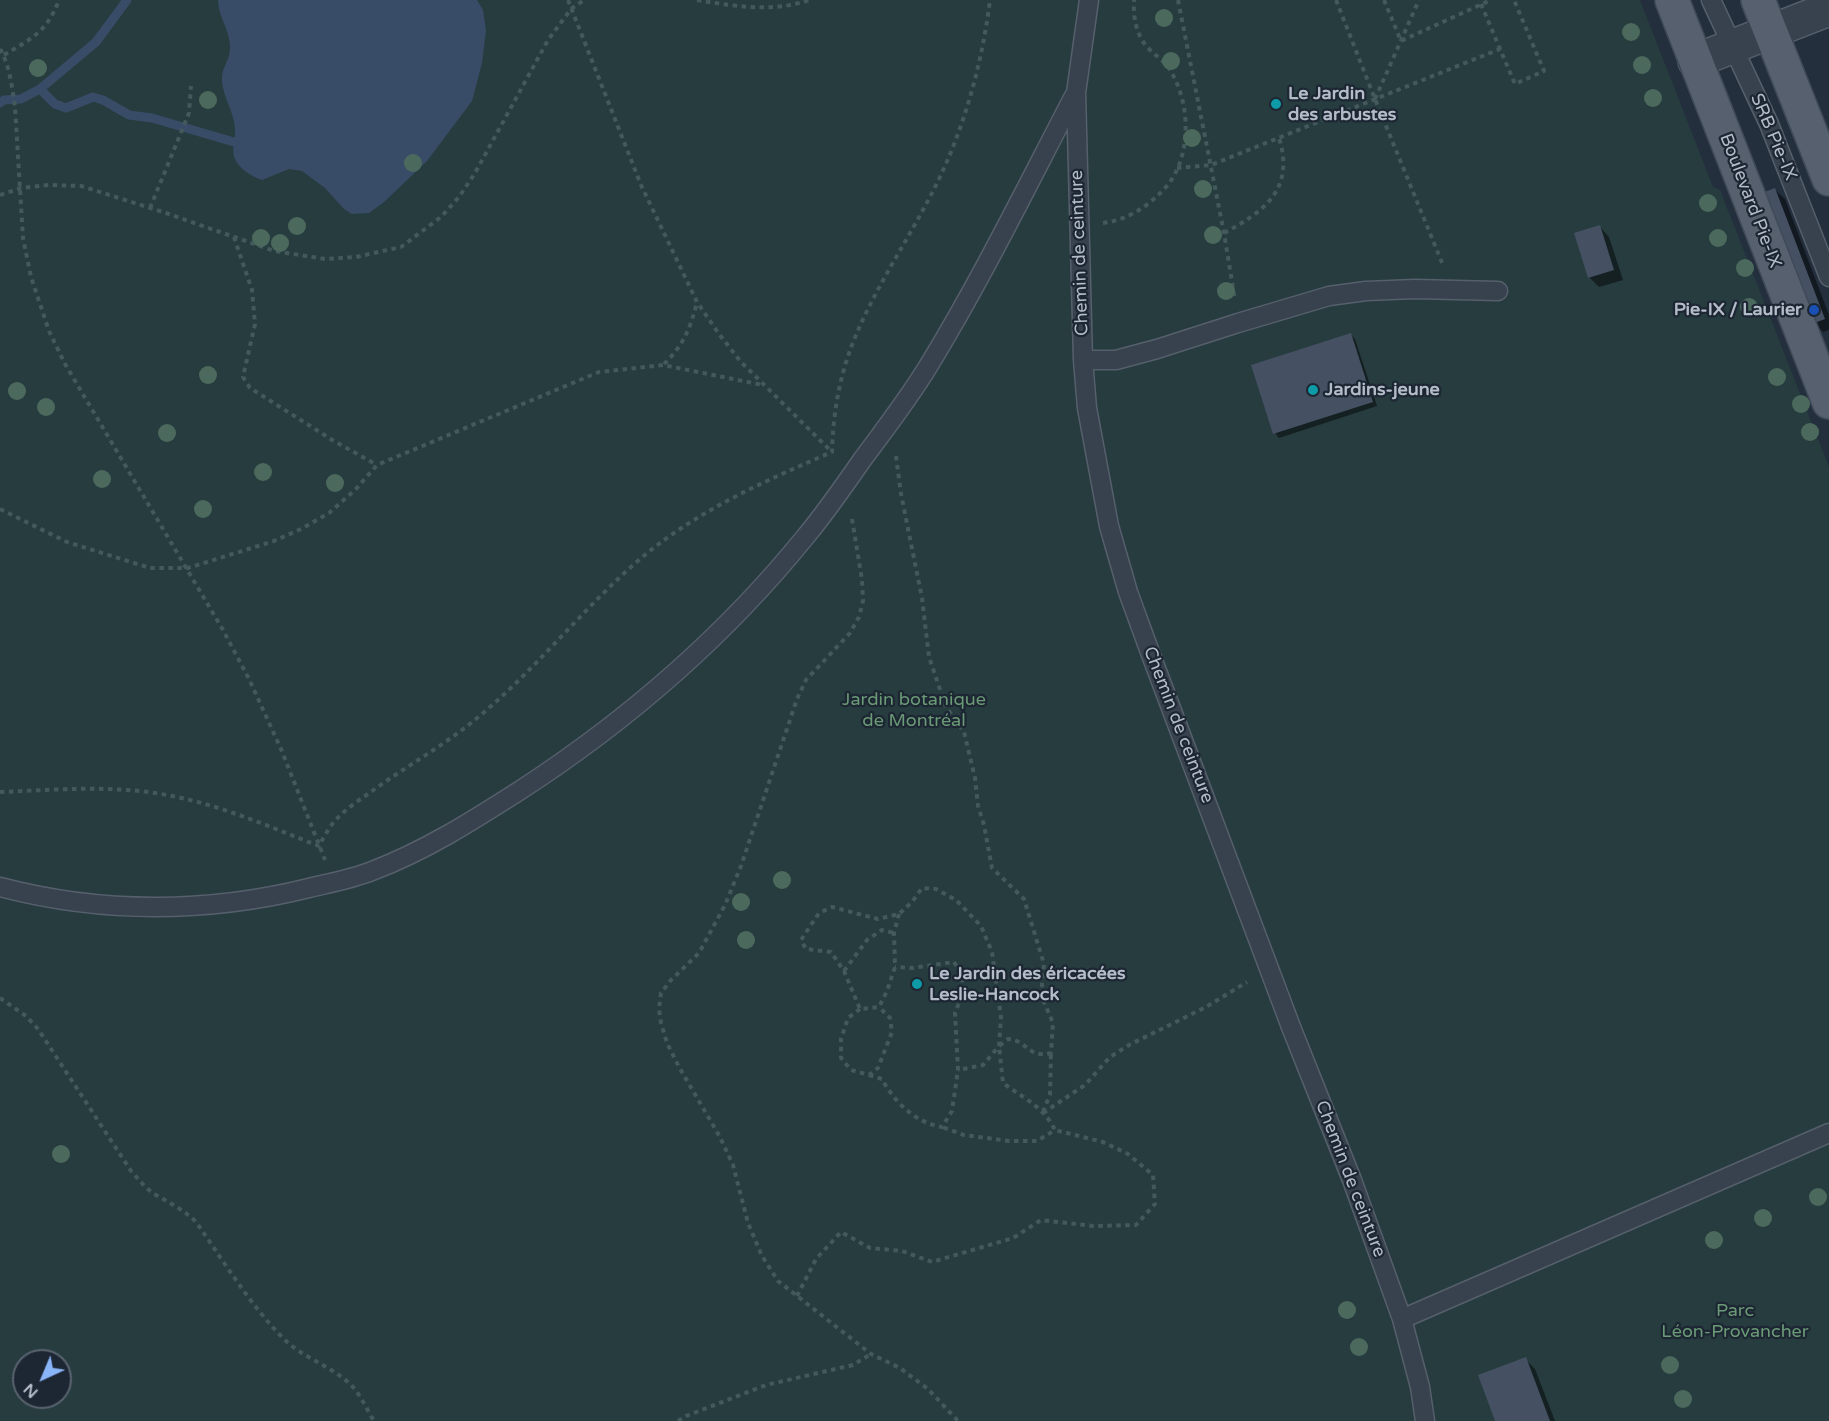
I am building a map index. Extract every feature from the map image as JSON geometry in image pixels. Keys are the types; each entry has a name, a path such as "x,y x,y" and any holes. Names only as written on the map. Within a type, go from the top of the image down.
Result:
{"main road":[{"name":"Boulevard Pie-IX","path":"1672,0 1829,402"},
{"path":"1758,0 1829,179"}],"street":[{"path":"1695,61 1829,9"}],"lane":[{"name":"Chemin de ceinture","path":"1089,0 1076,93 1083,360 1087,408 1109,526 1128,592 1352,1180 1402,1319 1420,1387 1425,1421"},
{"name":"SRB Pie-IX","path":"1711,0 1769,124 1829,277"},
{"path":"0,887 35,896 90,904 153,907 205,906 248,901 334,882 371,872 430,845 534,781 600,734 655,691 706,644 747,604 807,535 928,367 979,278 1076,93"},
{"path":"1083,360 1116,360 1329,296 1366,291 1498,291"},
{"path":"1402,1319 1829,1133"}],"path":[{"path":"4,55 38,34 53,16 59,0"},
{"path":"568,0 641,185 697,302 718,334 741,362 853,472"},
{"path":"0,195 21,188 49,185 81,186 273,251 326,259 356,257 401,247 441,217 459,197 475,173 548,40 571,9 584,0"},
{"path":"696,0 749,8 795,5 809,0"},
{"path":"832,452 837,397 851,347 872,302 938,182 973,88 990,0"},
{"path":"1096,224 1120,219 1144,208 1158,197 1177,168 1186,130 1184,101 1170,71 1140,36 1135,24 1134,0"},
{"path":"1178,0 1224,233 1238,323"},
{"path":"1336,0 1454,290"},
{"path":"1384,0 1401,41"},
{"path":"1375,99 1419,0"},
{"path":"1401,41 1491,0"},
{"path":"1481,4 1515,84 1544,71 1514,0"},
{"path":"0,49 4,55 15,107 23,238 31,277 49,331 65,364 188,568 249,679 292,776 334,882"},
{"path":"1177,168 1211,165 1500,49"},
{"path":"150,208 189,113 191,86"},
{"path":"1224,233 1246,221 1274,195 1283,172 1284,154 1279,138"},
{"path":"234,237 252,290 255,324 243,377 250,388 377,465"},
{"path":"663,365 675,354 684,340 697,302"},
{"path":"0,509 67,542 150,568 188,568 274,542 329,513 356,489 377,465 599,372 663,365 763,385"},
{"path":"891,420 901,494 922,598 929,657 946,707 964,732 992,868 1024,899 1044,964 1041,995 1053,1023 1050,1094 1043,1113"},
{"path":"319,846 333,824 345,812 378,786 455,736 493,704 624,573 667,538 744,492 832,452"},
{"path":"855,538 863,601 859,617 850,633 806,680 797,699 741,866 725,906 699,953 661,993 659,1009 661,1023 671,1051 720,1137 733,1166 748,1223 762,1256 778,1281 871,1354 900,1368 919,1382 958,1421"},
{"path":"0,792 124,789 161,794 231,811 319,846"},
{"path":"860,1009 844,971 831,952 806,949 801,940 819,913 832,908 878,919 899,914 922,888 936,888 956,900 981,926 992,952 1001,1017 999,1046 1003,1083 1036,1105 1050,1120 1055,1130"},
{"path":"879,1006 895,967 894,933 899,914"},
{"path":"844,971 867,940 882,930 894,933"},
{"path":"895,967 912,968 954,962 961,973 964,990 955,1012 958,1070 952,1112 942,1127"},
{"path":"1043,1113 1085,1085 1110,1058 1129,1045 1214,1002 1240,987 1269,965"},
{"path":"0,998 26,1016 38,1029 131,1171 154,1194 188,1214 196,1222 253,1302 281,1336 296,1350 351,1384 374,1421"},
{"path":"797,1296 816,1259 841,1232 870,1248 902,1251 932,1262 1013,1238 1041,1220 1093,1226 1136,1226 1155,1204 1153,1175 1128,1154 1103,1142 1055,1130 1037,1141 1009,1141 964,1135 930,1125 910,1113 890,1095 882,1079 851,1070 841,1058 841,1039 848,1018 860,1009 879,1006"},
{"path":"870,1075 878,1068 891,1032 890,1018 879,1006"},
{"path":"958,1070 983,1065 1008,1039 1017,1040 1028,1050 1041,1056 1051,1053"},
{"path":"678,1421 766,1385 853,1365 871,1354"}],"green space":[{"name":"Jardin botanique de Montréal","path":"0,0 1640,0 1713,187 1720,190 1829,467 1829,1421 0,1421"}],"water":[{"path":"218,0 477,0 483,10 486,30 482,63 472,101 427,161 384,202 369,213 352,214 344,209 325,188 302,171 289,169 262,180 259,179 244,170 234,157 234,122 222,83 230,52 230,42"}],"building":[{"path":"1775,188 1825,319 1812,324 1762,193"},
{"path":"1600,225 1614,270 1588,278 1574,233"},
{"path":"1351,333 1373,402 1273,434 1251,365"},
{"path":"1526,1357 1550,1421 1495,1421 1478,1375"}],"waterway":[{"path":"40,89 96,42 127,0"},
{"path":"0,103 4,100 21,99 40,89 55,104 66,108 93,97 129,115 152,118 234,142"}],"place":[{"name":"Le Jardin des arbustes","path":"1276,104"},
{"name":"Pie-IX / Laurier","path":"1814,310"},
{"name":"Jardins-jeune","path":"1313,390"},
{"name":"Le Jardin des éricacées Leslie-Hancock","path":"917,984"}],"park label":[{"name":"Parc Léon-Provancher","path":"1735,1321"}]}
